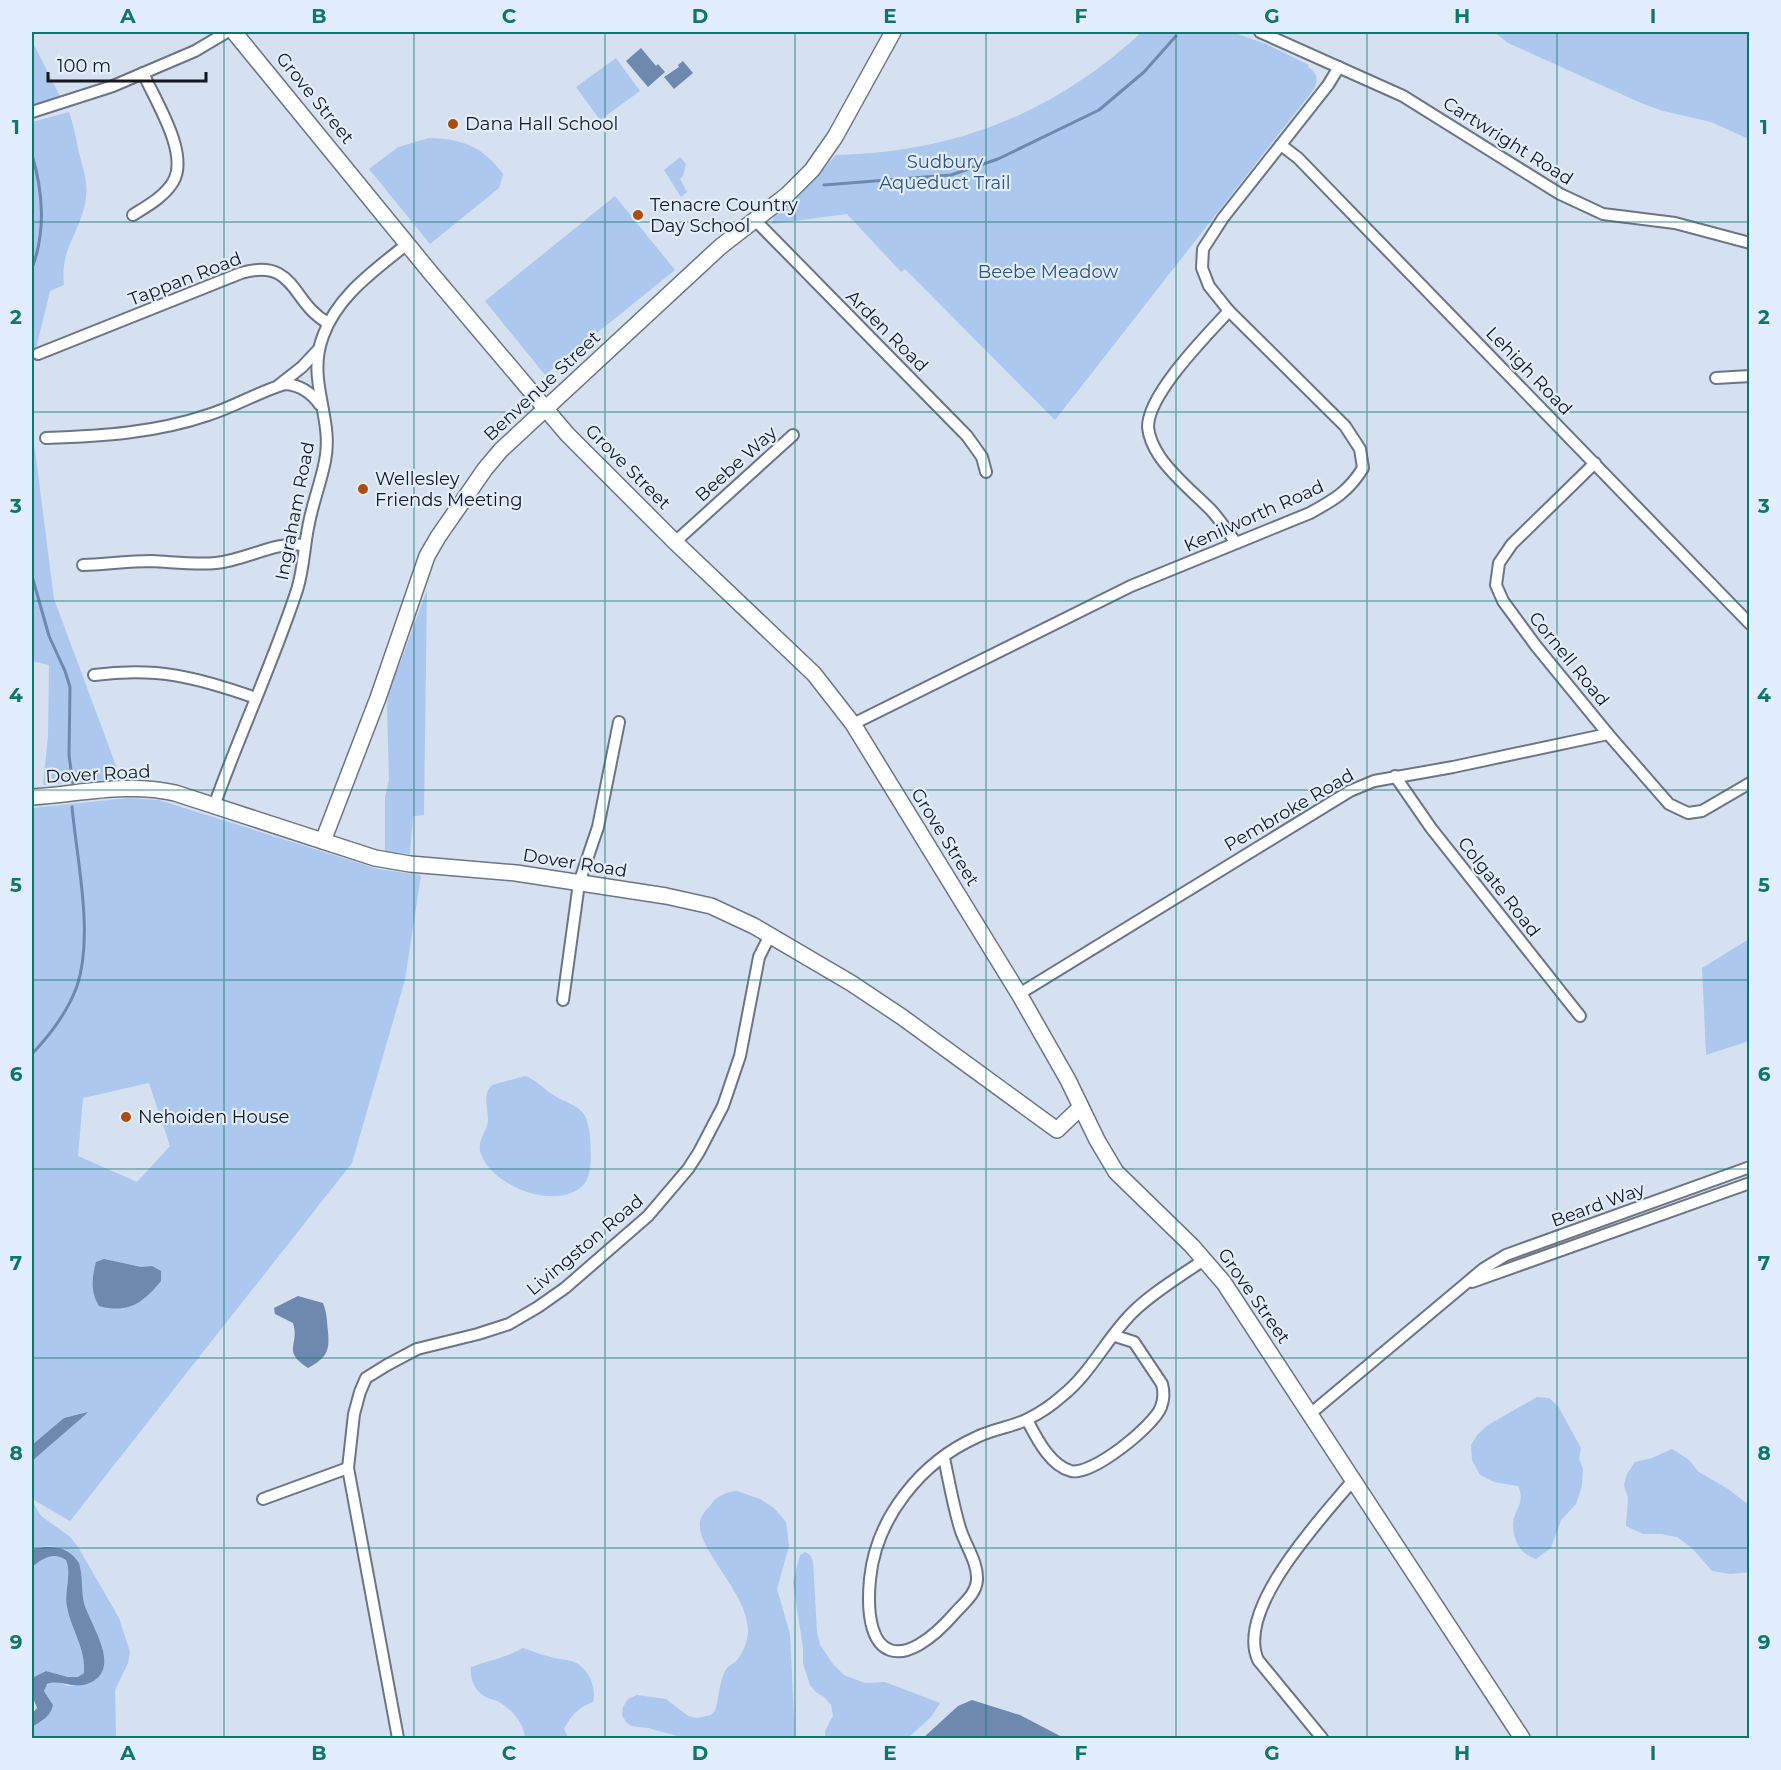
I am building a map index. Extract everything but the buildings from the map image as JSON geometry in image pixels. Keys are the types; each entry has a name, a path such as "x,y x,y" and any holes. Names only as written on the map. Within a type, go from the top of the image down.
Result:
{"street":[{"path":"32,112 66,103 143,73 195,51 227,32"},
{"name":"Grove Street","path":"234,32 545,409 675,542 814,674 853,724 1019,994 1068,1080 1103,1152 1116,1172 1205,1259 1224,1283 1522,1738"},
{"name":"Benvenue Street","path":"323,841 376,704 419,577 432,546 490,463 720,247 787,195 821,159 842,126 893,32"},
{"name":"Cartwright Road","path":"1260,32 1402,96 1560,194 1603,214 1675,223 1749,243"},
{"name":"Kenilworth Road","path":"853,724 1131,586 1310,513 1337,498 1352,486 1363,468 1360,449 1345,426 1229,311 1209,286 1202,268 1203,249 1223,218 1340,67"},
{"path":"133,215 166,191 177,174 178,164 175,143 143,73"},
{"name":"Lehigh Road","path":"1281,145 1298,158 1749,624"},
{"name":"Arden Road","path":"754,220 967,436 982,457 986,472"},
{"name":"Ingraham Road","path":"214,806 296,592 309,519 326,455 327,438 316,374 320,344 328,323 352,290 407,244"},
{"name":"Tappan Road","path":"38,354 256,269 271,270 283,276 316,315 328,323"},
{"path":"1229,311 1198,345 1162,392 1153,405 1148,426 1151,441 1160,458 1213,512 1236,543"},
{"path":"276,387 309,361 320,344"},
{"path":"1716,378 1749,376"},
{"path":"46,438 114,435 165,428 223,410 285,384 305,390 315,397 322,408"},
{"name":"Beebe Way","path":"675,542 793,435"},
{"name":"Cornell Road","path":"1595,463 1512,544 1499,563 1496,585 1503,601 1608,734 1669,804 1688,813 1702,811 1749,783"},
{"path":"83,565 142,561 213,563 237,559 279,545 305,545"},
{"path":"94,675 165,672 256,698"},
{"path":"563,1000 579,883 598,827 619,722"},
{"name":"Pembroke Road","path":"1019,994 1350,790 1395,776 1453,767 1608,734"},
{"name":"Colgate Road","path":"1395,776 1431,828 1580,1016"},
{"name":"Dover Road","path":"32,797 114,789 147,789 175,793 364,856 388,861 495,871 698,903 733,916 841,976 887,1006 1057,1130 1081,1107"},
{"name":"Livingston Road","path":"398,1738 348,1468 354,1414 366,1378 417,1349 478,1335 509,1324 565,1288 648,1216 675,1186 699,1152 723,1106 740,1056 759,957 770,935"},
{"name":"Beard Way","path":"1310,1414 1464,1285 1484,1269 1506,1256 1749,1167"},
{"name":"Beard Way","path":"1464,1285 1749,1182"},
{"path":"944,1458 959,1528 976,1569 976,1587 951,1618 925,1642 910,1651 894,1652 880,1644 871,1625 869,1605 872,1564 882,1533 900,1500 913,1484 944,1458 969,1440 1027,1420 1063,1396 1086,1372 1128,1319 1148,1300 1205,1259"},
{"path":"1027,1420 1039,1442 1059,1465 1068,1471 1076,1472 1086,1469 1118,1450 1149,1424 1161,1407 1162,1384 1134,1342 1128,1319"},
{"path":"1115,1336 1134,1342"},
{"path":"264,1499 348,1468"},
{"path":"1322,1738 1258,1660 1253,1648 1254,1635 1267,1595 1284,1563 1354,1479"}],"green space":[{"name":"Beebe Meadow","path":"1142,32 1232,32 1266,44 1309,65 1308,67 1316,76 1316,82 1314,89 1055,420 905,269 901,272 847,214 772,224 775,213 815,179 836,155 922,146 1001,123 1038,106 1074,85"},
{"path":"1494,32 1749,32 1749,139 1711,122 1663,111 1641,103 1508,43"},
{"path":"32,41 61,98 32,106"},
{"path":"616,58 640,91 600,120 576,87"},
{"path":"69,112 84,172 86,197 82,215 67,252 63,272 64,285 50,291 32,365 32,122"},
{"path":"429,138 452,140 471,146 495,164 503,174 499,188 430,244 369,169 398,147"},
{"path":"680,157 686,164 680,179 687,192 681,197 664,170"},
{"path":"615,196 675,270 545,375 485,301"},
{"path":"32,427 54,599 121,779 43,785 48,736 49,665 32,661"},
{"path":"427,590 424,815 413,816 410,854 385,851 385,797 389,780 387,706 388,695"},
{"path":"128,798 159,800 378,869 421,875 405,980 352,1163 70,1521 32,1499 32,808","holes":["149,1083 170,1146 137,1182 78,1156 83,1098"]},
{"path":"1749,939 1749,1041 1706,1055 1702,968"},
{"path":"525,1076 576,1107 586,1117 591,1157 589,1172 585,1183 574,1192 560,1196 544,1196 512,1186 488,1166 481,1154 480,1145 488,1120 486,1097 489,1089 492,1085"},
{"path":"1537,1397 1549,1398 1558,1406 1581,1448 1579,1458 1583,1469 1582,1486 1576,1504 1561,1520 1551,1548 1536,1559 1530,1557 1518,1546 1514,1536 1513,1524 1521,1497 1518,1486 1494,1482 1480,1475 1472,1460 1471,1445 1477,1435 1488,1425"},
{"path":"1672,1449 1688,1459 1699,1472 1749,1505 1749,1572 1730,1574 1712,1571 1692,1548 1677,1537 1643,1534 1626,1526 1628,1498 1624,1485 1627,1474 1635,1462 1652,1458"},
{"path":"737,1491 760,1499 774,1508 786,1522 789,1546 777,1589 790,1634 795,1738 685,1738 631,1726 622,1715 623,1707 628,1699 637,1695 666,1699 688,1716 697,1718 711,1715 715,1711 725,1671 738,1659 744,1649 748,1633 741,1603 706,1545 700,1521 718,1497"},
{"path":"32,1501 41,1516 69,1536 78,1547 119,1618 130,1652 128,1663 115,1690 116,1738 32,1738 32,1727 43,1721 53,1705 44,1687 53,1682 69,1686 81,1685 99,1639 84,1604 80,1571 74,1556 69,1551 56,1547 32,1549"},
{"path":"805,1552 813,1561 817,1632 820,1645 833,1664 844,1675 865,1683 885,1682 940,1703 931,1717 908,1738 825,1738 825,1731 833,1716 831,1705 810,1685 803,1663 803,1648 793,1582 800,1555"},
{"path":"54,1555 66,1559 68,1565 67,1607 81,1648 84,1673 79,1677 68,1677 46,1671 32,1678 32,1567 45,1557"},
{"path":"523,1648 574,1662 584,1669 591,1679 594,1691 593,1702 579,1709 569,1720 564,1729 568,1738 525,1738 522,1727 512,1712 497,1701 484,1696 474,1685 471,1667 504,1657"}],"shaded area":[{"path":"641,48 656,66 658,64 665,72 648,87 626,61"},
{"path":"683,61 693,73 674,89 664,77 679,67 678,65"},
{"path":"104,1259 141,1267 152,1266 161,1271 161,1281 148,1295 134,1305 118,1309 99,1306 94,1295 93,1279 96,1262"},
{"path":"298,1296 323,1303 327,1318 327,1350 319,1361 308,1368 295,1357 293,1352 295,1331 293,1323 275,1314 274,1308"},
{"path":"88,1412 32,1461 32,1445 64,1418"},
{"path":"45,1547 64,1550 79,1563 84,1603 98,1635 104,1658 103,1669 98,1678 87,1684 47,1684 44,1691 53,1705 52,1709 45,1718 32,1727 32,1714 37,1708 32,1695 32,1678 46,1671 68,1677 78,1677 84,1673 81,1647 67,1607 68,1565 66,1560 52,1556 32,1567 32,1549"},
{"path":"972,1700 1020,1715 1064,1738 923,1738 958,1706"}],"waterway":[{"path":"824,185 951,175 998,159 1099,110 1144,72 1176,36"},
{"path":"32,155 41,197 41,226 32,268"},
{"path":"32,576 49,636 70,687 69,755 73,785"},
{"path":"32,1054 52,1031 69,1005 82,966 83,898 72,807"}],"place":[{"name":"Dana Hall School","path":"453,124"},
{"name":"Tenacre Country Day School","path":"638,215"},
{"name":"Wellesley Friends Meeting","path":"363,489"},
{"name":"Nehoiden House","path":"126,1117"}],"park label":[{"name":"Sudbury Aqueduct Trail","path":"945,172"}]}
